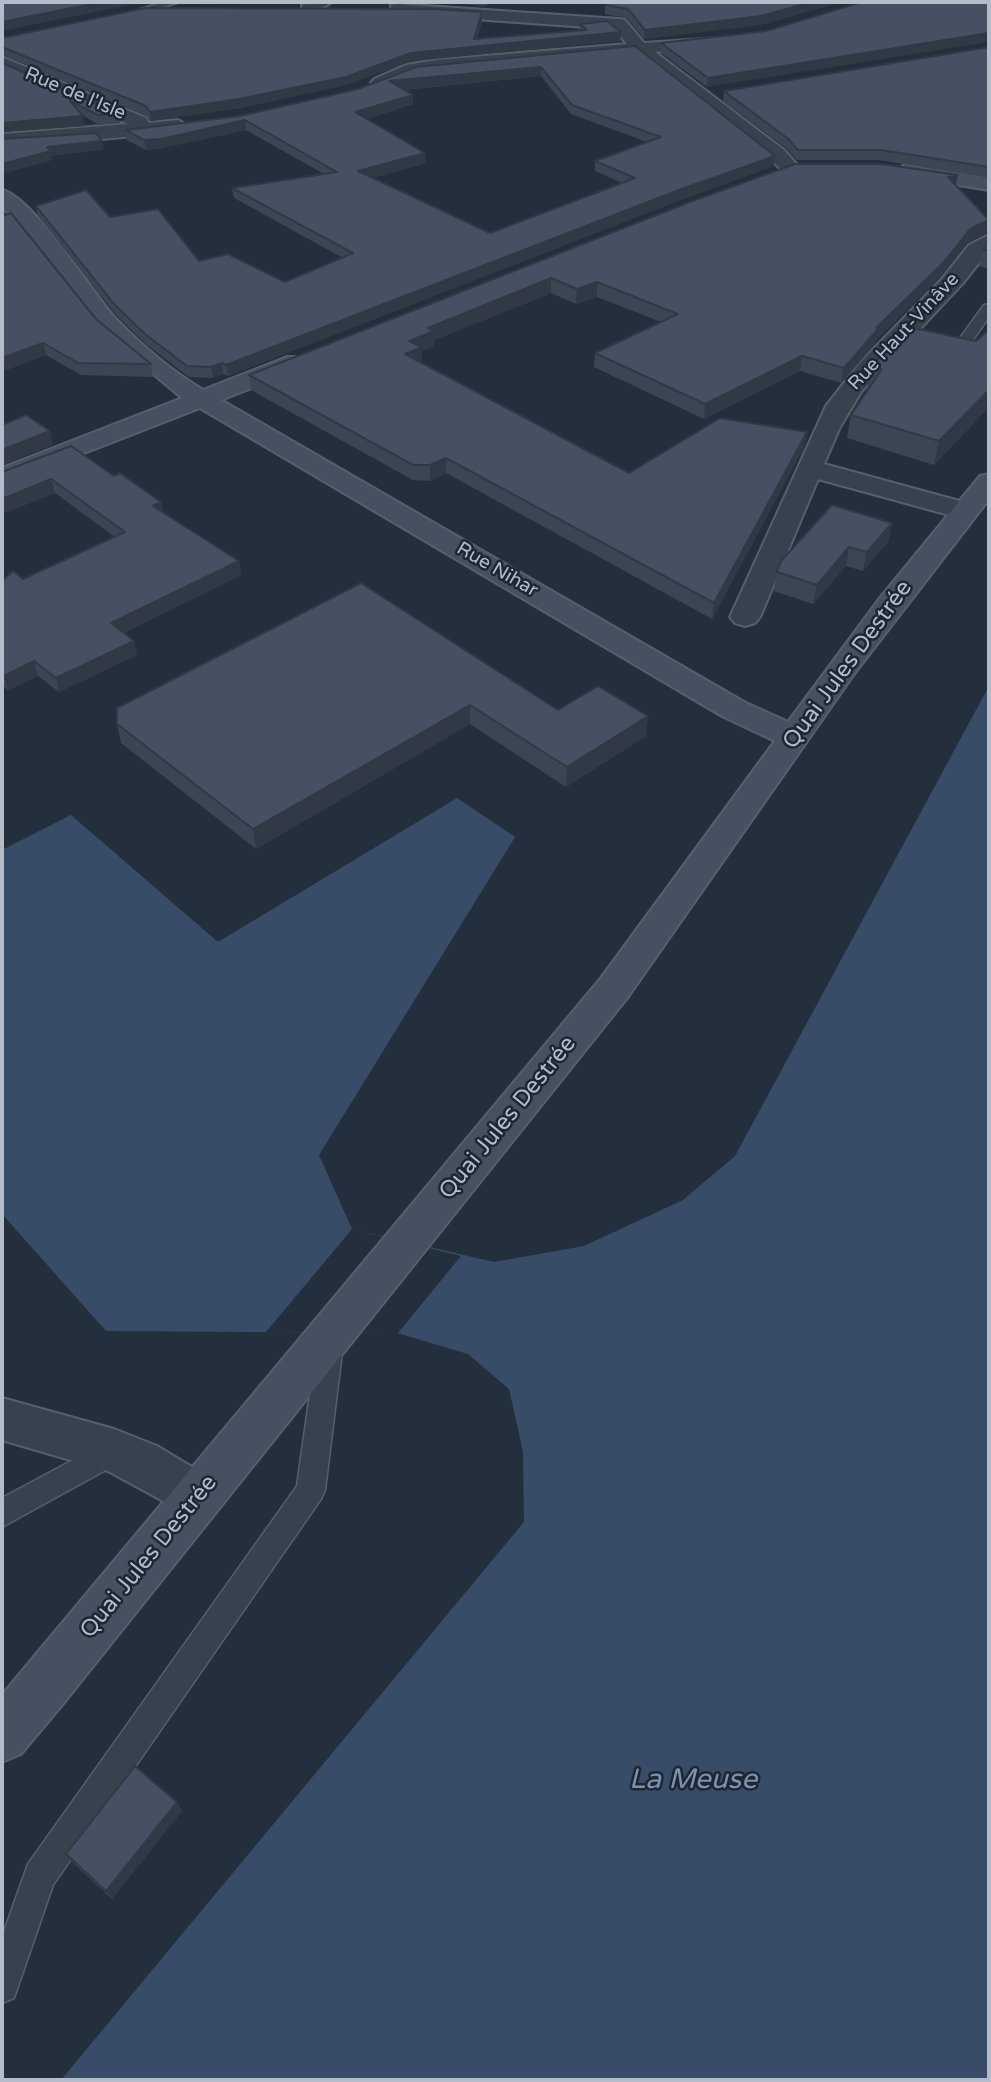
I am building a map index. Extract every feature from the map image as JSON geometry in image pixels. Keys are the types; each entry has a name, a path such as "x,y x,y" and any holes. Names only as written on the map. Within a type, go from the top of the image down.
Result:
{"street":[{"path":"300,7 324,2"},
{"path":"137,10 182,5"},
{"path":"300,7 344,9"},
{"path":"381,9 462,11 619,24 639,48 713,94 791,169"},
{"path":"360,90 412,69 436,65 738,38"},
{"name":"Rue de l'Isle","path":"2,62 139,122 145,130"},
{"path":"2,140 197,124"},
{"path":"765,177 791,169 816,169"},
{"path":"887,169 989,184"},
{"name":"Rue Nihar","path":"2,196 17,208 108,324 160,372 733,709 794,737"},
{"name":"Rue Haut-Vinâve","path":"745,617 827,427 855,380 955,280 975,251 989,241"},
{"path":"2,477 162,412 203,399 314,355"},
{"path":"811,469 964,511"},
{"name":"Quai Jules Destrée","path":"2,1735 622,977 696,879 846,662 989,482"},
{"path":"2,1419 114,1451 140,1462 198,1497"}],"lane":[{"path":"963,344 989,307"},
{"path":"2,1986 40,1876 311,1490 332,1333"},
{"path":"2,1513 114,1451"}],"water":[{"name":"La Meuse","path":"989,686 989,2080 61,2080 524,1522 523,1452 509,1389 468,1354 397,1333 106,1331 2,1214 2,850 71,815 218,942 457,798 515,837 319,1155 352,1229 494,1262 584,1246 683,1200 735,1156"}],"pier":[{"path":"352,1229 461,1256 398,1333 266,1332"}],"building":[{"path":"2,2 102,2 2,22"},
{"path":"606,2 811,2 761,16 645,30 628,9 606,5"},
{"path":"862,2 989,2 989,33 708,78 661,43 766,31"},
{"path":"145,8 433,9 482,12 474,39 587,30 580,24 607,21 621,32 411,53 346,77 239,99 150,112 146,106 2,47 2,38"},
{"path":"635,46 775,156 679,190 226,365 222,363 211,367 187,366 145,334 115,305 36,206 86,190 110,217 158,209 199,261 228,254 285,282 353,253 232,188 337,172 245,120 161,139 144,140 126,130 240,116 358,89 416,67","holes":["541,67 572,105 661,137 595,161 635,178 490,233 358,171 425,153 355,112 413,95 389,81"]},
{"path":"989,47 989,167 881,150 798,150 787,138 724,91"},
{"path":"2,63 119,114 98,115 70,101 83,116 2,123"},
{"path":"96,133 102,141 47,147 51,151 2,164 2,139"},
{"path":"795,164 881,164 958,175 948,177 989,220 970,229 944,262 876,328 878,329 844,368 802,356 705,404 595,353 678,314 597,282 577,289 551,278 428,328 434,331 409,341 422,347 405,354 629,473 720,418 807,432 714,603 446,458 430,465 413,465 249,375 695,200"},
{"path":"11,213 96,319 151,364 78,363 43,343 2,358 2,216"},
{"path":"909,327 976,341 989,330 989,390 939,441 851,415 882,369 872,366"},
{"path":"26,415 50,431 2,450 2,425"},
{"path":"71,446 114,476 120,473 161,502 153,506 239,561 111,623 134,641 56,678 34,661 4,676 2,581 13,571 23,579 125,532 51,479 2,499 2,472"},
{"path":"832,505 892,523 867,552 849,547 817,585 777,572 781,561"},
{"path":"361,583 558,710 598,686 648,716 567,767 470,705 253,829 117,724 117,708"},
{"path":"135,1766 177,1802 106,1891 66,1854"}]}
